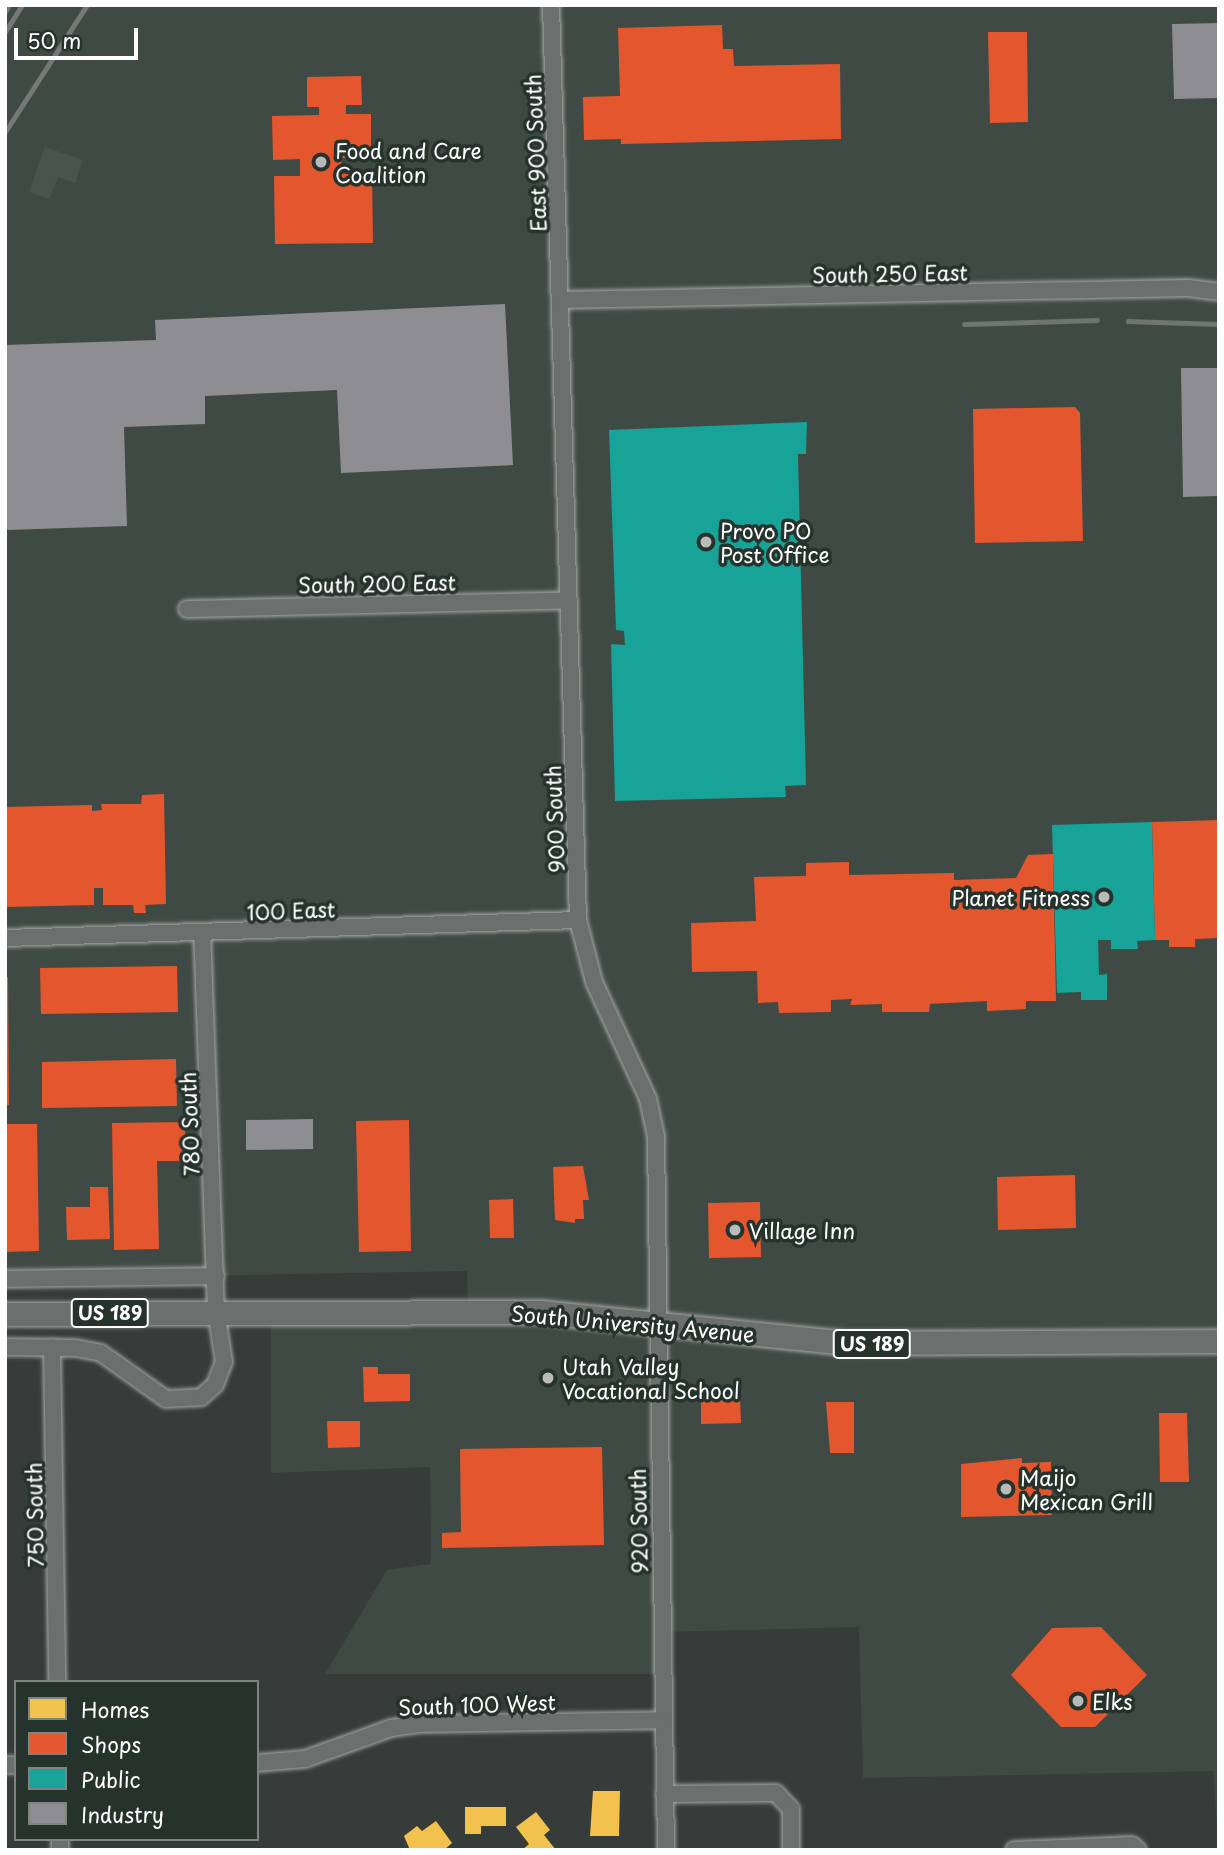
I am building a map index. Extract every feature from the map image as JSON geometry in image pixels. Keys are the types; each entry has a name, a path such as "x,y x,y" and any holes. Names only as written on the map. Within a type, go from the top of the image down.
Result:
{"highway":[{"name":"South University Avenue","path":"5,1314 216,1311 542,1312 656,1321 845,1343 1219,1341"}],"street":[{"name":"East 900 South","path":"551,5 561,300"},
{"name":"South 250 East","path":"561,300 1188,288 1219,292"},
{"name":"900 South","path":"561,300 578,920 594,982 648,1099 656,1137 656,1321"},
{"name":"South 200 East","path":"187,609 569,600"},
{"name":"100 East","path":"5,938 202,935 578,920"},
{"name":"780 South","path":"52,1347 101,1353 166,1399 201,1397 215,1385 224,1362 216,1311 202,935"},
{"path":"5,1279 216,1276"},
{"name":"920 South","path":"656,1321 666,1850"},
{"path":"5,1347 52,1347"},
{"name":"750 South","path":"52,1347 57,1680"},
{"name":"South 100 West","path":"259,1763 305,1759 391,1728 419,1724 662,1720"},
{"path":"664,1794 776,1793 791,1809 791,1850"},
{"path":"1014,1850 1132,1846 1138,1850"}],"shaded area":[{"path":"5,5 1219,5 1219,1850 1213,1771 863,1778 859,1627 661,1632 661,1674 325,1674 387,1570 431,1564 430,1467 271,1473 271,1311 468,1308 467,1271 5,1279"},
{"path":"45,147 83,160 75,183 58,177 50,199 29,192"}],"building: Homes":[{"path":"593,1791 620,1791 619,1836 590,1836"},
{"path":"465,1807 506,1807 506,1826 481,1826 481,1834 465,1834"},
{"path":"536,1812 550,1830 544,1835 556,1850 522,1850 529,1844 516,1827"},
{"path":"436,1821 452,1843 444,1850 410,1850 404,1836 417,1826 422,1831"}],"building: Shops":[{"path":"722,25 723,49 733,49 734,66 840,64 841,139 621,144 621,139 584,140 583,97 620,96 618,28"},
{"path":"988,32 1027,32 1028,122 990,123"},
{"name":"Food and Care Coalition","path":"361,76 362,105 346,105 346,114 371,114 371,157 341,158 342,174 372,174 373,243 275,244 274,176 300,176 300,159 273,160 272,116 319,115 319,107 307,107 307,77"},
{"path":"1075,407 1080,413 1083,541 975,543 973,409"},
{"path":"164,794 166,904 145,905 146,913 134,913 133,905 103,905 103,888 94,888 94,905 5,907 5,807 92,805 92,811 102,810 101,804 141,804 142,795"},
{"path":"1219,820 1219,938 1195,939 1195,947 1169,947 1169,940 1155,940 1152,822"},
{"path":"1053,854 1056,1001 1026,1001 1026,1009 987,1011 987,1001 930,1004 929,1012 882,1012 882,1004 850,1005 852,999 831,1000 831,1012 779,1013 778,1002 758,1003 757,971 692,972 691,923 756,921 754,877 806,876 806,863 849,862 849,875 954,873 954,880 1016,878 1028,855"},
{"path":"177,966 178,1012 41,1014 40,968"},
{"path":"5,977 8,977 9,1105 5,1105"},
{"path":"176,1059 177,1106 42,1108 42,1062"},
{"path":"409,1120 411,1251 359,1252 356,1121"},
{"path":"185,1122 186,1161 157,1161 159,1249 114,1250 112,1123"},
{"path":"5,1124 37,1124 39,1251 5,1252"},
{"path":"583,1166 589,1200 583,1200 584,1219 575,1219 575,1223 555,1220 553,1167"},
{"path":"1075,1175 1076,1228 998,1230 997,1177"},
{"path":"90,1187 108,1187 110,1239 67,1240 66,1207 90,1207"},
{"path":"513,1199 514,1238 490,1238 489,1200"},
{"name":"Village Inn","path":"760,1202 761,1257 709,1258 708,1203"},
{"path":"363,1367 378,1367 378,1374 410,1374 410,1401 364,1402"},
{"path":"701,1398 740,1398 741,1423 701,1424"},
{"path":"826,1402 854,1402 854,1453 830,1453"},
{"path":"1159,1413 1187,1413 1189,1482 1160,1482"},
{"path":"327,1421 360,1421 360,1447 328,1448"},
{"path":"602,1447 604,1545 442,1548 442,1533 461,1532 460,1449"},
{"name":"Maijo Mexican Grill","path":"1022,1458 1022,1463 1051,1462 1052,1515 961,1517 961,1464"},
{"name":"Elks","path":"1101,1627 1147,1675 1095,1727 1061,1727 1011,1675 1052,1628"}],"building: Public":[{"name":"Provo PO Post Office","path":"807,422 806,454 798,454 806,785 785,786 786,797 615,801 611,644 625,645 624,631 616,630 609,430"},
{"name":"Planet Fitness","path":"1152,822 1155,940 1137,941 1138,949 1111,949 1111,940 1098,940 1099,975 1107,974 1107,1000 1081,1000 1081,992 1057,993 1052,825"}],"building: Industry":[{"path":"1219,23 1219,98 1174,99 1172,24"},
{"path":"505,304 513,465 341,473 337,390 205,396 205,424 124,427 127,526 8,530 5,526 5,345 156,340 155,320"},
{"path":"1181,368 1219,368 1219,496 1183,497"},
{"path":"313,1119 313,1149 246,1150 246,1120"}],"waterway":[{"path":"964,324 1097,320"},
{"path":"1128,321 1219,324"}],"railway":[{"path":"5,12 9,5"},
{"path":"5,32 22,5"},
{"path":"5,132 87,5"}],"place":[{"name":"Food and Care Coalition","path":"321,162"},
{"name":"Provo PO Post Office","path":"706,542"},
{"name":"Planet Fitness","path":"1104,897"},
{"name":"Village Inn","path":"735,1230"},
{"name":"Utah Valley Vocational School","path":"548,1378"},
{"name":"Maijo Mexican Grill","path":"1006,1489"},
{"name":"Elks","path":"1078,1701"}]}
